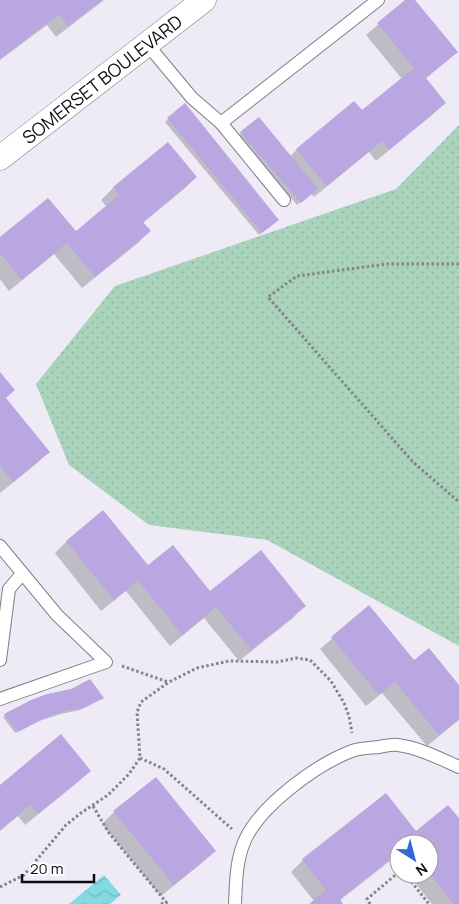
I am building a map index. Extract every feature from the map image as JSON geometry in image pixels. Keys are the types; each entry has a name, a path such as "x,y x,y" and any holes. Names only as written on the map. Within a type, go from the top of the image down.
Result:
{"street":[{"name":"SOMERSET BOULEVARD","path":"0,158 204,0"}],"lane":[{"path":"221,123 378,0"},
{"path":"147,44 192,98 221,123 284,200"},
{"path":"0,546 56,615 106,662 0,699"},
{"path":"0,660 5,591 22,574"},
{"path":"235,904 239,859 246,839 257,820 281,797 331,761 354,750 396,744 430,754 459,767"}],"path":[{"path":"459,264 388,264 297,276 268,297 414,462 459,502"},
{"path":"0,887 24,875 66,825 117,787 129,774 140,758 137,712 141,702 169,682 197,668 229,661 277,662 296,658 310,660 331,680 344,702 349,716"},
{"path":"135,669 169,682"},
{"path":"140,758 164,769 218,816"},
{"path":"93,806 109,833 167,903"},
{"path":"370,904 367,899 389,880"},
{"path":"413,884 429,904"},
{"path":"161,904 167,903"}],"green space":[{"path":"459,125 459,646 267,540 149,525 69,465 36,384 115,286 396,189"}],"water":[{"path":"104,875 121,895 110,904 69,904"}],"building":[{"path":"0,0 102,0 68,26 59,14 0,59"},
{"path":"405,0 415,0 458,52 426,78 446,103 389,150 382,141 327,186 296,149 354,101 362,110 414,68 377,23"},
{"path":"185,103 279,220 262,233 167,118"},
{"path":"259,117 318,189 301,203 240,132"},
{"path":"168,142 197,177 143,222 151,231 95,277 67,243 22,280 0,253 0,237 48,198 76,231 119,195 113,187"},
{"path":"0,372 15,390 6,398 50,452 13,482 0,466"},
{"path":"103,510 148,565 173,545 210,591 261,550 306,606 251,650 216,607 182,635 138,580 114,600 66,541"},
{"path":"369,605 414,660 429,648 459,685 459,719 439,735 395,682 379,695 331,637"},
{"path":"90,679 104,698 84,708 65,711 43,719 18,732 4,714 31,700 47,694 71,689"},
{"path":"61,734 91,771 38,814 30,805 0,830 0,785"},
{"path":"156,777 216,851 174,885 113,811"},
{"path":"386,793 416,831 448,805 459,818 459,904 454,904 438,884 439,834 389,834 389,860 340,899 343,904 309,904 326,890 302,859"}]}
